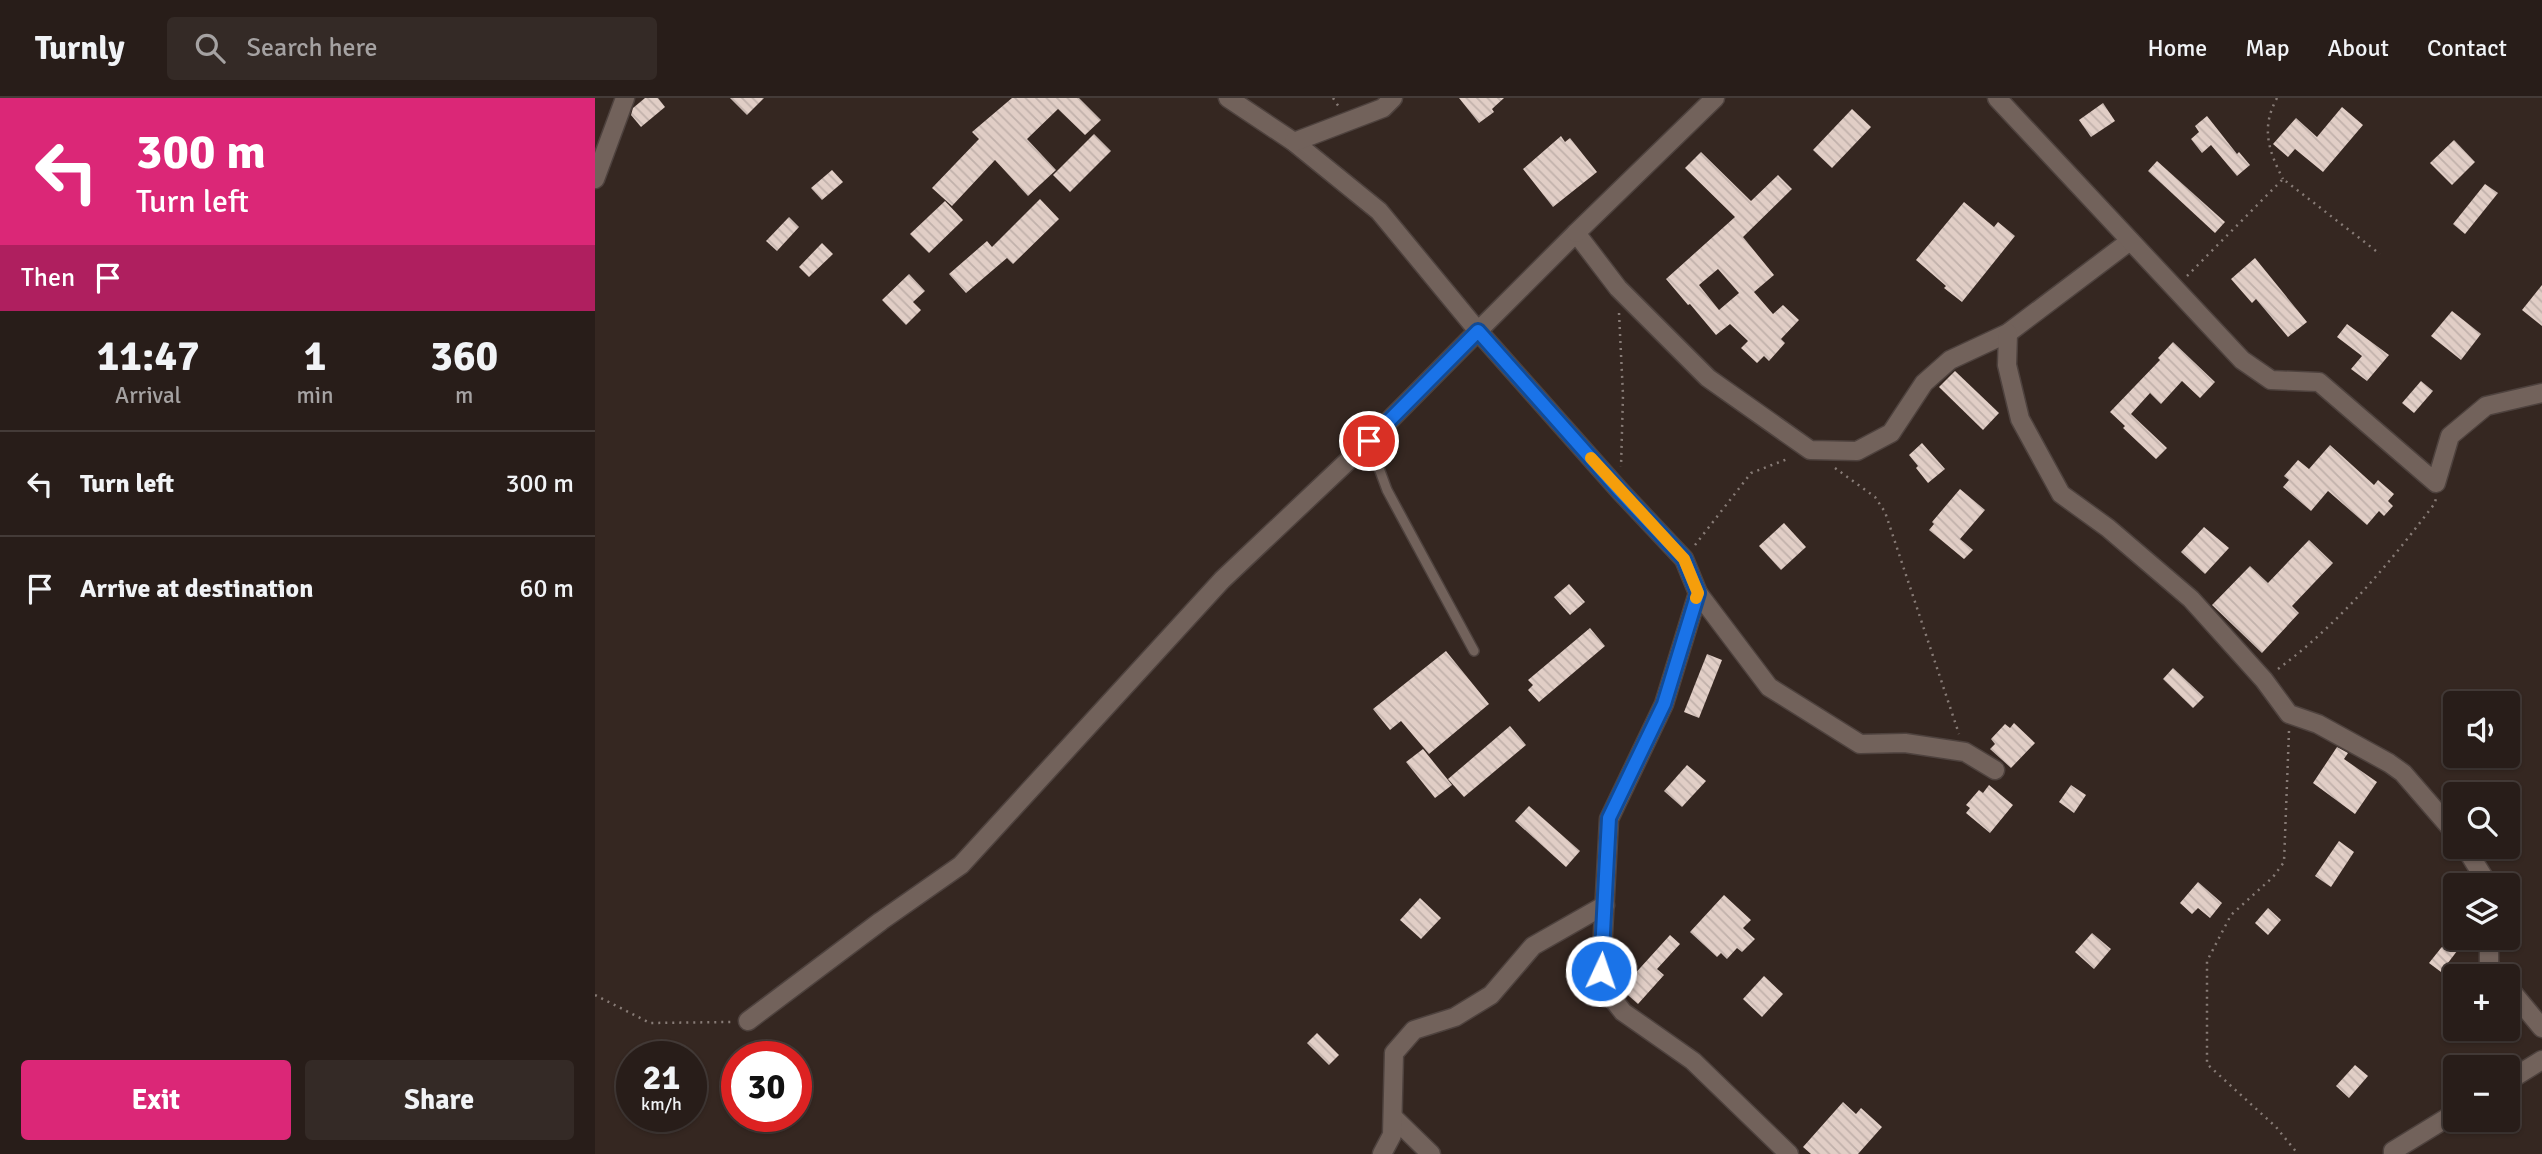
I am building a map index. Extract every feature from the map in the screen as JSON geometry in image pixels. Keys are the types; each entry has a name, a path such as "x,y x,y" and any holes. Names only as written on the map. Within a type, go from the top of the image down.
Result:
{"street":[{"path":"595,179 625,98"},
{"path":"1228,98 1294,142 1379,211 1478,331 1684,559 1698,593 1769,687 1860,744 1905,743 1965,752 1995,770"},
{"path":"1294,142 1383,108 1393,98"},
{"path":"748,1021 961,865 1222,580 1369,441 1715,98"},
{"path":"1997,98 2242,360 2271,380 2319,382 2436,482 2450,436 2486,406 2542,393"},
{"path":"1576,233 1618,288 1708,378 1810,450 1857,451 1891,433 1924,383 1950,360 2008,333 2130,241"},
{"path":"2008,333 2007,365 2020,419 2061,494 2108,528 2191,599 2264,680 2290,714 2318,724 2403,773 2443,819"},
{"path":"1698,593 1664,704 1609,818 1601,971 1609,995 1623,1012 1693,1061 1789,1154"},
{"path":"1382,1154 1392,1135 1394,1053 1414,1030 1455,1017 1490,995 1533,946 1605,905"},
{"path":"2520,1001 2542,1028"},
{"path":"2520,1074 2542,1060"},
{"path":"1394,1118 1431,1154"},
{"path":"2393,1154 2393,1151 2443,1120"}],"lane":[{"path":"1369,441 1387,490 1474,651"}],"path":[{"path":"2277,98 2267,116 2271,155 2283,179 2380,254"},
{"path":"2175,288 2283,179"},
{"path":"1618,288 1622,395 1620,491"},
{"path":"1684,559 1751,473 1810,450 1875,497 1885,512 1965,752"},
{"path":"2264,680 2313,643 2391,561 2435,503 2436,482"},
{"path":"2290,714 2284,862 2273,877 2231,915 2207,961 2207,1064 2276,1127 2298,1154"},
{"path":"595,995 650,1023 748,1021"}],"building":[{"path":"645,98 658,98 665,107 641,127 631,115 633,108"},
{"path":"730,98 764,98 747,115"},
{"path":"1012,98 1079,98 1101,120 1085,135 1058,109 1027,139 1056,170 1028,196 995,160 952,206 932,188 979,139 972,132"},
{"path":"1459,98 1504,98 1492,109 1494,112 1479,123"},
{"path":"2103,103 2115,121 2091,137 2079,120"},
{"path":"2342,107 2363,125 2323,172 2295,149 2288,157 2273,144 2296,118 2317,137"},
{"path":"1852,109 1871,127 1832,168 1813,150"},
{"path":"2207,116 2237,154 2239,152 2250,165 2237,176 2211,145 2202,153 2191,139 2199,132 2195,126"},
{"path":"1094,134 1111,151 1070,192 1053,175"},
{"path":"1561,136 1565,142 1570,138 1597,172 1553,207 1523,169"},
{"path":"2454,140 2475,162 2452,185 2430,163"},
{"path":"1701,152 1751,201 1778,175 1792,189 1743,237 1774,275 1754,292 1773,314 1783,305 1799,320 1781,339 1785,343 1769,361 1764,356 1757,363 1741,348 1748,341 1730,324 1716,335 1666,279 1735,217 1685,168","holes":["1718,269 1739,293 1719,310 1699,285"]},
{"path":"2157,161 2225,222 2215,233 2148,171"},
{"path":"832,170 843,182 822,200 811,188"},
{"path":"2485,184 2498,193 2465,234 2453,224"},
{"path":"1040,199 1059,219 1013,264 1007,258 966,293 949,274 987,241 992,247"},
{"path":"945,201 963,220 929,253 910,234"},
{"path":"1964,202 1994,227 1998,222 2015,236 1962,302 1916,260"},
{"path":"789,217 799,227 777,251 766,241"},
{"path":"822,243 833,254 809,277 799,267"},
{"path":"2255,258 2307,322 2288,337 2256,299 2252,303 2231,279"},
{"path":"909,274 925,291 913,302 921,310 906,325 882,300"},
{"path":"2542,285 2542,326 2522,310"},
{"path":"2452,311 2481,334 2461,360 2431,336"},
{"path":"2347,324 2389,355 2367,381 2351,369 2362,356 2337,337"},
{"path":"2173,342 2215,382 2200,398 2182,381 2161,404 2150,393 2131,414 2167,448 2156,459 2110,412 2160,360 2158,358"},
{"path":"1955,371 1999,413 1983,430 1939,387"},
{"path":"2421,381 2433,391 2414,413 2402,403"},
{"path":"1922,443 1945,469 1928,483 1909,455"},
{"path":"2330,445 2374,485 2378,480 2394,494 2388,501 2393,506 2384,516 2379,511 2367,525 2328,491 2311,511 2283,487 2289,480 2284,476 2298,460 2309,469"},
{"path":"1960,489 1985,510 1960,539 1973,550 1964,559 1929,530 1934,524 1932,522"},
{"path":"1784,523 1806,547 1781,570 1759,546"},
{"path":"2204,527 2229,548 2205,574 2181,552"},
{"path":"2309,540 2333,563 2292,606 2299,613 2262,653 2212,605 2250,566 2268,583"},
{"path":"1569,584 1585,602 1570,615 1554,597"},
{"path":"1590,628 1605,646 1539,702 1528,690 1533,685 1528,680"},
{"path":"1446,651 1489,704 1429,754 1401,721 1390,730 1373,709"},
{"path":"1707,654 1722,660 1699,718 1684,712"},
{"path":"2173,668 2204,697 2193,708 2163,679"},
{"path":"2014,723 2035,743 2011,768 1990,749 1995,744 1991,739 2005,724 2010,728"},
{"path":"1510,726 1526,745 1464,797 1448,779"},
{"path":"2337,747 2348,753 2344,759 2377,782 2355,814 2313,783"},
{"path":"1423,749 1452,785 1435,798 1406,762"},
{"path":"1687,765 1706,781 1682,807 1664,791"},
{"path":"1989,785 2013,805 1990,833 1966,813 1970,808 1966,805 1979,790 1983,793"},
{"path":"2071,785 2086,795 2074,813 2059,802"},
{"path":"1529,806 1580,851 1566,867 1515,821"},
{"path":"2339,841 2354,852 2331,887 2315,876"},
{"path":"2198,882 2222,903 2210,918 2198,908 2192,914 2180,903"},
{"path":"1724,895 1751,920 1743,928 1755,939 1742,952 1737,948 1727,959 1721,953 1717,957 1690,932"},
{"path":"1420,898 1441,918 1421,939 1400,920"},
{"path":"2268,908 2281,920 2268,935 2255,923"},
{"path":"2092,933 2111,949 2094,969 2075,952"},
{"path":"1670,935 1680,944 1657,969 1664,975 1638,1004 1621,989"},
{"path":"2443,946 2443,950 2458,950 2447,964 2443,964 2441,972 2429,963"},
{"path":"1764,976 1783,994 1762,1017 1743,999"},
{"path":"1317,1033 1339,1055 1329,1065 1307,1043"},
{"path":"2355,1065 2368,1076 2349,1098 2336,1086"},
{"path":"1843,1102 1856,1114 1861,1108 1882,1127 1858,1154 1811,1154 1803,1147"}],"slow traffic":[{"path":"1591,458 1684,559 1698,593 1696,598"}],"route":[{"path":"1369,441 1478,331 1684,559 1698,593 1664,704 1609,818 1601,971"}]}
